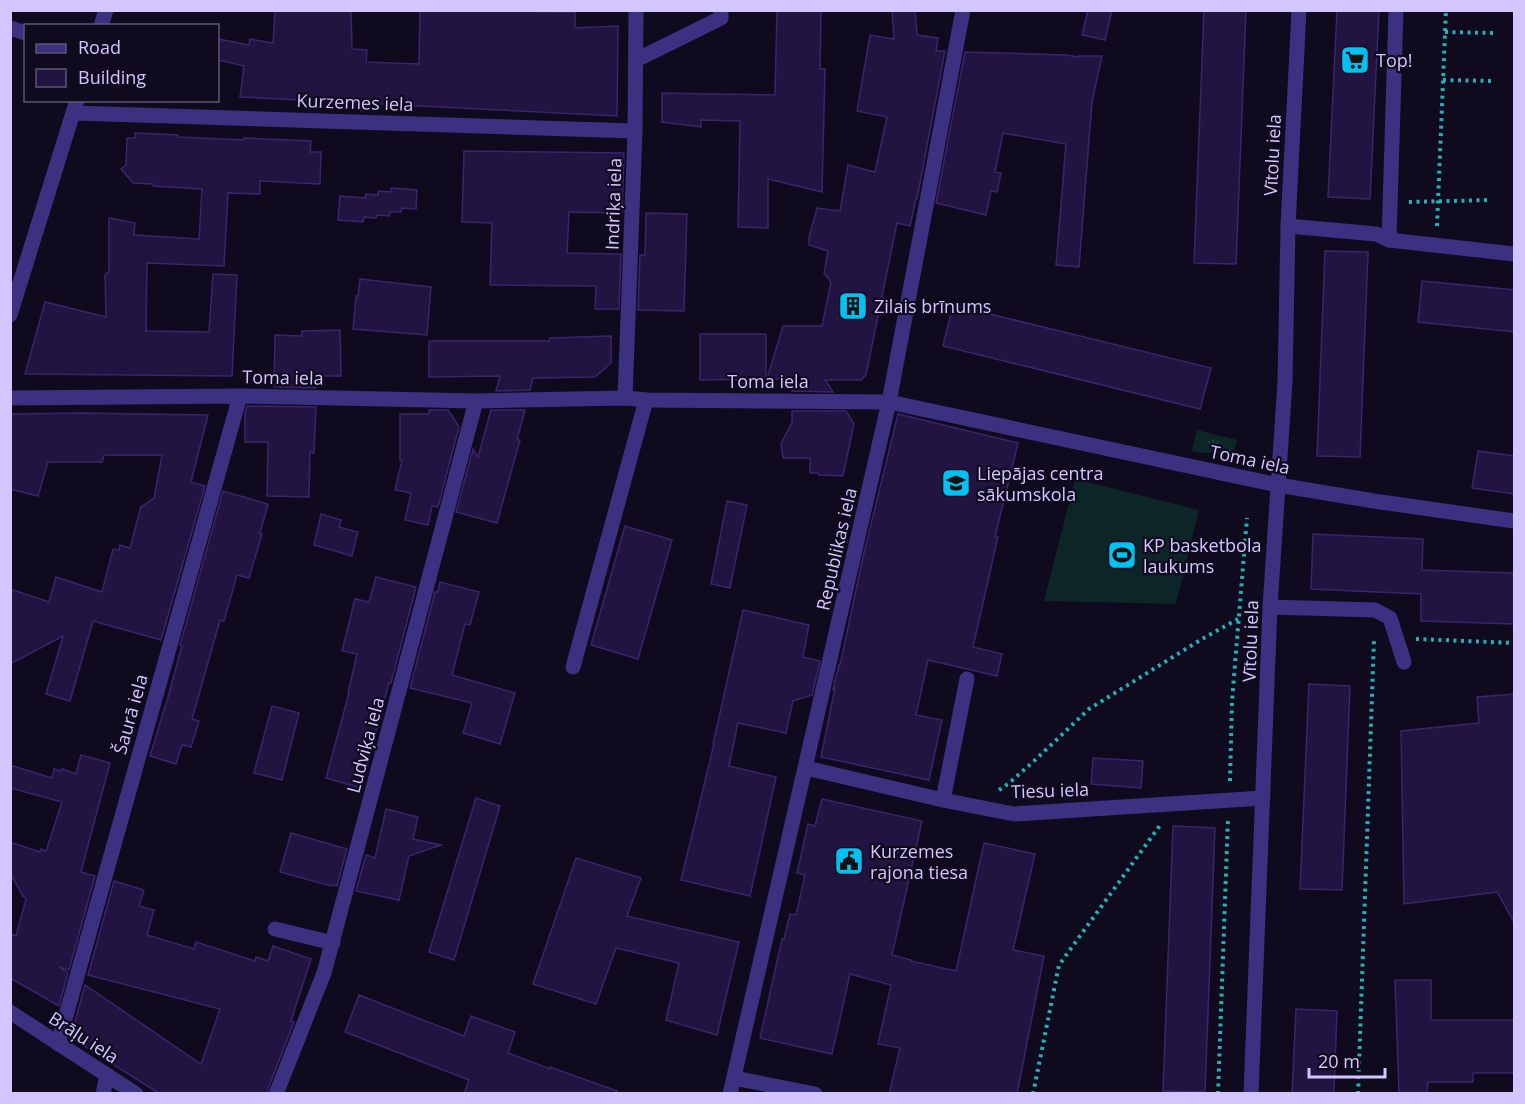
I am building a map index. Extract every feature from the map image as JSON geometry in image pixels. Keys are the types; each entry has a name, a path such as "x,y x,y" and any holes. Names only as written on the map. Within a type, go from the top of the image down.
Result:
{"street":[{"name":"Indriķa iela","path":"625,398 635,131 636,10"},
{"path":"636,60 721,18 721,10"},
{"name":"Republikas iela","path":"730,1094 889,402 963,10"},
{"name":"Vītolu iela","path":"1251,1094 1270,607 1285,382 1288,226 1299,10"},
{"path":"1389,240 1396,10"},
{"path":"10,315 76,107"},
{"name":"Kurzemes iela","path":"76,107 635,131"},
{"path":"1288,226 1377,234 1389,240 1515,254"},
{"name":"Toma iela","path":"10,398 240,396 476,401 625,398 889,402 1278,485 1515,521"},
{"name":"Šaurā iela","path":"58,1044 240,396"},
{"path":"573,667 646,400"},
{"name":"Ludviķa iela","path":"276,1094 324,973 333,943 476,401"},
{"path":"1270,607 1375,610 1390,618 1404,662"},
{"path":"943,800 967,679"},
{"name":"Tiesu iela","path":"806,768 1014,814 1263,798"},
{"path":"275,929 333,943"},
{"name":"Brāļu iela","path":"10,1012 136,1094"},
{"path":"104,1094 107,1075"},
{"path":"734,1078 815,1094"}],"path":[{"path":"1437,245 1446,10"},
{"path":"1445,32 1493,33"},
{"path":"1443,80 1492,81"},
{"path":"1390,202 1490,200"},
{"path":"1358,1094 1375,610"},
{"path":"991,794 1017,777 1089,709 1239,618"},
{"path":"1396,638 1515,643"},
{"path":"1033,1094 1059,965 1176,803"}],"green space":[{"path":"1197,430 1237,440 1235,449 1231,452 1220,453 1192,451"},
{"name":"KP basketbola laukums","path":"1075,479 1199,510 1176,604 1044,601"}],"building":[{"path":"275,10 351,10 352,49 367,50 366,62 419,64 420,10 575,12 575,28 618,26 617,116 240,97 244,66 219,60 219,39 249,45 250,39 273,43"},
{"path":"777,10 821,10 820,69 825,69 822,192 768,179 768,228 738,227 740,121 701,120 701,127 662,122 662,93 775,95"},
{"path":"892,10 915,10 917,35 938,38 936,51 945,51 910,226 897,223 866,375 861,380 825,380 833,392 792,391 793,379 767,379 783,326 822,326 831,282 824,273 828,251 809,245 817,208 840,211 848,165 875,172 887,117 857,111 870,35 894,39"},
{"path":"1088,10 1112,10 1105,40 1082,35"},
{"path":"1204,10 1246,10 1236,264 1194,263"},
{"path":"1337,10 1379,10 1370,199 1328,197"},
{"path":"965,52 1102,56 1092,102 1079,267 1056,265 1066,144 1003,133 995,172 1001,173 997,192 991,191 986,215 936,203"},
{"path":"135,133 244,140 244,138 311,141 310,152 321,152 320,184 260,181 260,194 228,193 224,266 147,263 146,331 209,332 213,274 237,275 232,376 25,374 45,302 106,317 105,275 109,271 109,218 135,223 134,235 199,239 202,189 133,183 121,169 126,165 127,138 135,138"},
{"path":"464,151 624,153 622,213 569,212 567,253 621,254 619,309 595,309 596,286 490,285 492,223 462,222"},
{"path":"391,188 417,190 416,209 402,208 401,212 390,212 389,216 364,217 363,222 338,220 340,196 365,198 366,194 378,195 378,191 391,192"},
{"path":"646,213 687,214 684,311 638,310 640,255 645,255"},
{"path":"1325,251 1368,252 1360,457 1317,456"},
{"path":"360,279 431,287 427,335 353,329"},
{"path":"1422,281 1515,290 1515,332 1418,322"},
{"path":"953,305 1211,368 1200,409 943,346"},
{"path":"340,330 341,376 317,376 316,388 274,387 275,335 302,336 302,331"},
{"path":"700,334 766,334 766,379 700,380"},
{"path":"611,336 611,363 595,377 533,378 530,390 496,391 500,376 429,377 429,341 549,341 550,338"},
{"path":"247,406 316,407 314,453 310,452 309,497 267,496 268,442 245,442"},
{"path":"429,410 448,410 459,427 438,507 432,506 428,525 405,520 411,493 395,490 402,460 400,460 400,414 429,414"},
{"path":"491,410 525,410 517,440 520,440 497,523 456,512 473,449 478,457"},
{"path":"792,411 846,411 854,424 843,476 810,473 810,458 783,458 781,444 792,422"},
{"path":"10,414 208,415 191,482 205,486 161,640 93,621 70,701 46,694 63,636 10,664 10,589 49,602 56,577 102,592 113,549 119,550 120,545 130,548 141,507 154,498 162,455 104,455 102,462 48,462 38,496 10,489"},
{"path":"898,414 1018,443 995,537 998,537 973,647 1002,654 997,676 928,660 916,715 942,720 929,780 821,757 835,688 833,689"},
{"path":"1478,451 1515,456 1515,494 1472,488"},
{"path":"223,491 268,504 249,578 237,575 224,621 220,620 192,719 199,721 191,747 182,745 176,764 150,756"},
{"path":"727,501 747,505 730,588 711,584"},
{"path":"321,514 341,520 339,527 358,532 352,556 314,545"},
{"path":"625,526 672,540 638,659 591,645"},
{"path":"1313,534 1423,539 1422,570 1515,573 1515,624 1421,621 1421,594 1311,589"},
{"path":"376,577 416,587 361,788 326,778 357,654 342,651 355,599 369,602"},
{"path":"440,582 479,592 470,625 465,624 452,675 515,693 500,744 463,733 472,703 410,688 435,592 438,592"},
{"path":"743,610 809,625 803,657 820,661 812,695 793,701 786,733 738,723 729,766 776,777 750,896 681,880"},
{"path":"1309,684 1350,686 1342,890 1300,889"},
{"path":"1515,694 1515,924 1497,892 1404,904 1401,731 1479,723 1477,697"},
{"path":"272,706 299,713 282,780 254,773"},
{"path":"81,755 110,763 81,872 95,876 69,970 59,967 68,973 59,1006 10,978 10,933 16,936 26,899 10,873 10,842 40,852 41,849 46,851 62,802 10,788 10,765 52,778 54,769 76,774"},
{"path":"1093,758 1143,761 1141,788 1091,784"},
{"path":"476,798 500,806 454,960 429,952"},
{"path":"822,799 922,821 892,955 911,961 956,971 984,843 1035,854 1013,950 1044,956 1017,1094 889,1094 900,1048 878,1044 891,985 850,974 832,1054 760,1038 782,939 784,939 790,914 796,915 805,875 797,873 808,824 815,826"},
{"path":"386,809 418,817 413,839 441,845 409,856 399,900 356,891 366,855 375,858"},
{"path":"1173,826 1215,828 1205,1092 1163,1091"},
{"path":"291,833 347,849 337,886 280,872"},
{"path":"576,858 641,878 627,916 739,942 717,1035 666,1020 679,963 616,948 596,1004 533,984"},
{"path":"114,881 144,890 139,906 154,910 147,935 194,949 196,942 255,961 256,957 268,961 273,946 311,959 291,1021 294,1022 266,1094 160,1094 76,1041 73,1029 85,985 201,1064 220,1009 88,975"},
{"path":"1395,980 1431,980 1431,1020 1515,1020 1515,1073 1473,1073 1473,1082 1428,1082 1427,1094 1399,1094"},
{"path":"359,995 464,1036 471,1016 515,1032 508,1053 617,1091 616,1094 464,1094 469,1080 345,1032"},
{"path":"1296,1009 1337,1011 1334,1094 1292,1094"}],"place":[{"name":"Top!","path":"1355,60"},
{"name":"Zilais brīnums","path":"853,306"},
{"name":"Liepājas centra sākumskola","path":"956,483"},
{"name":"KP basketbola laukums","path":"1122,555"},
{"name":"Kurzemes rajona tiesa","path":"849,861"}]}
